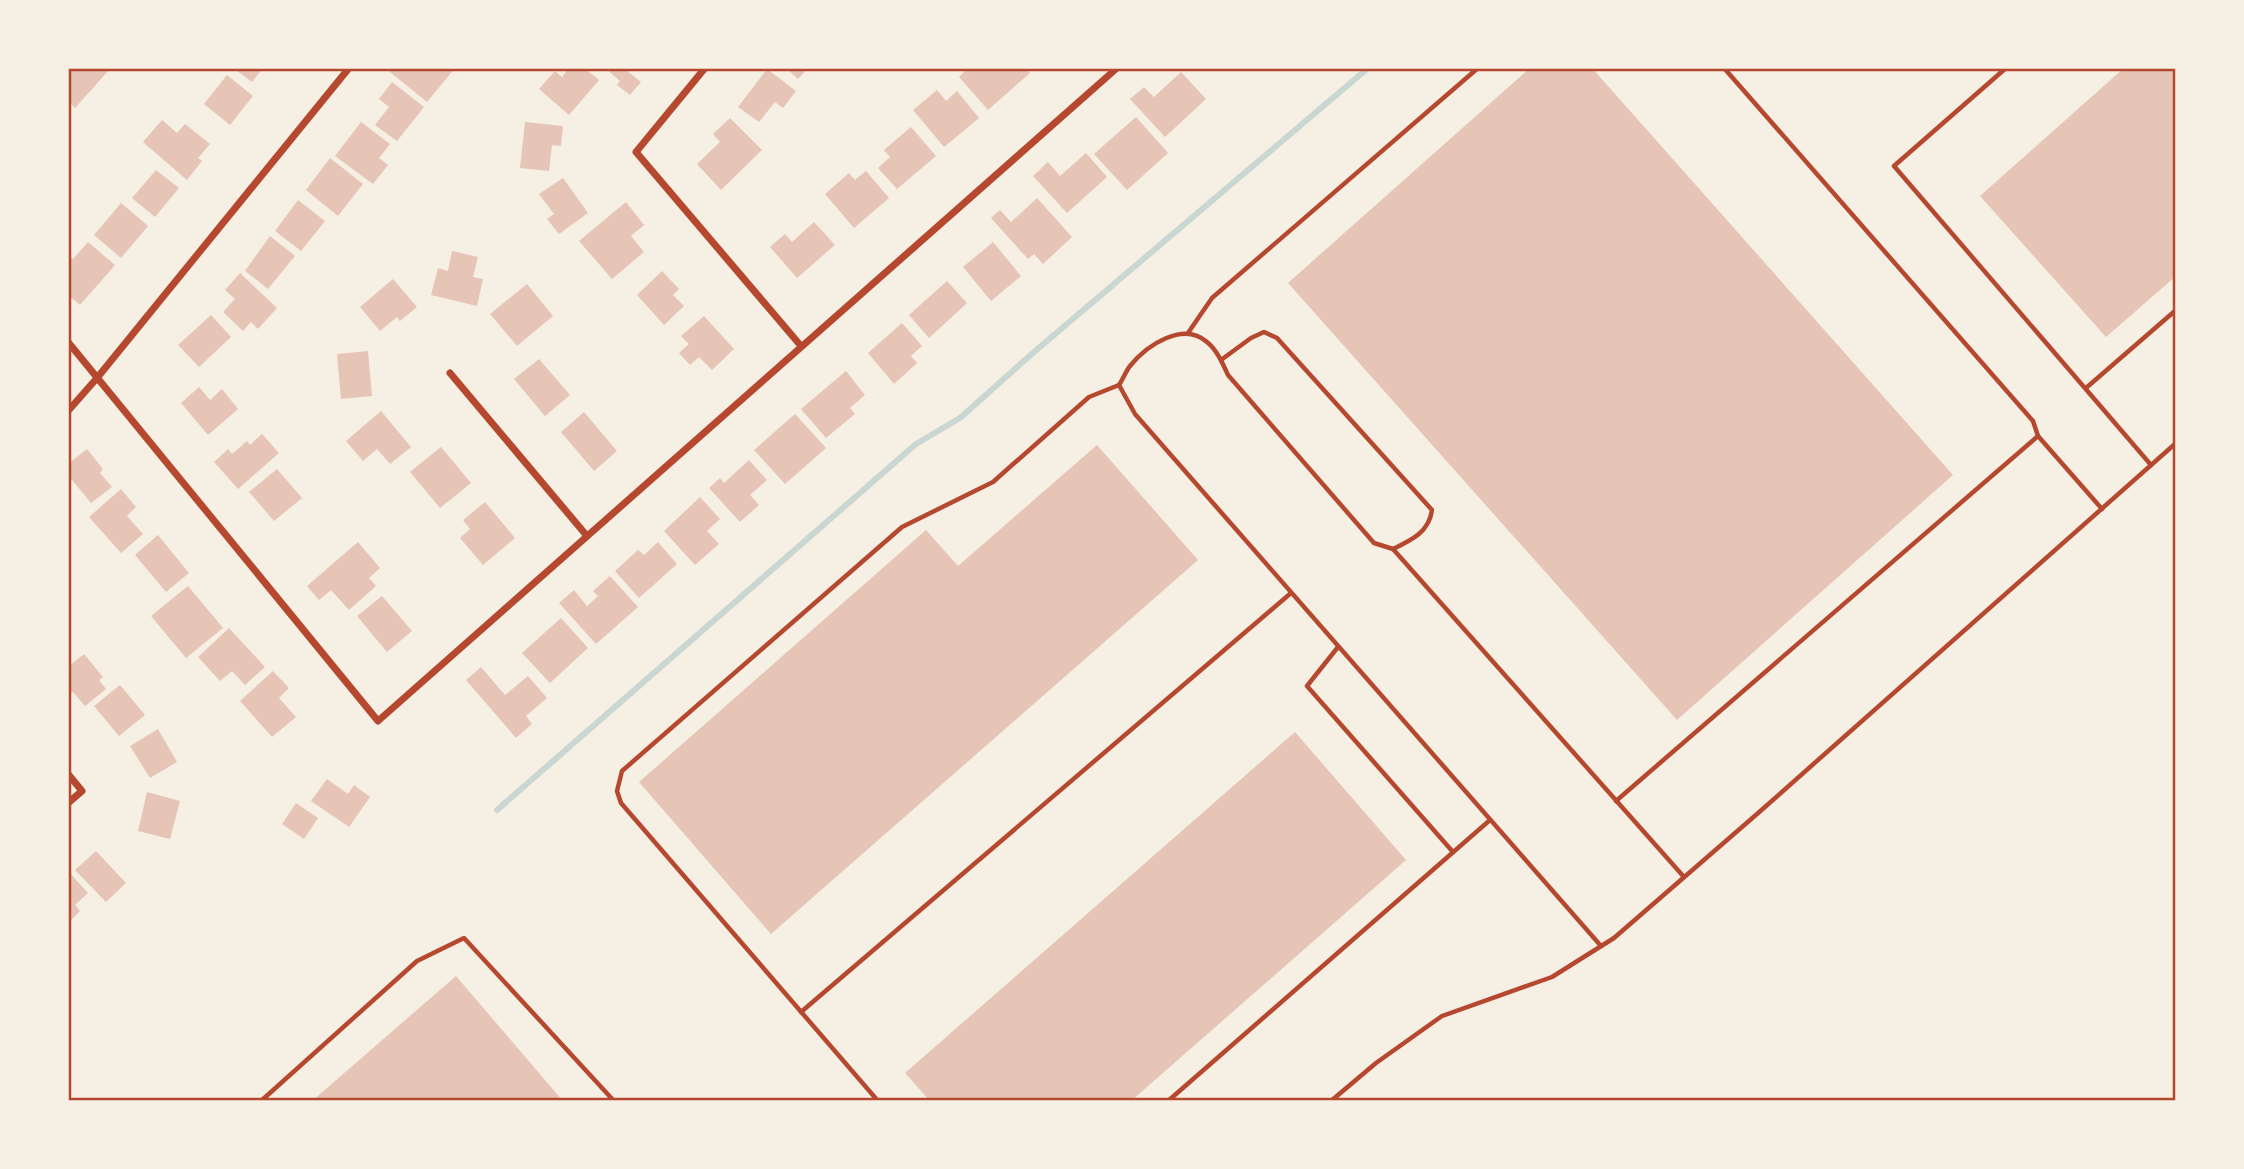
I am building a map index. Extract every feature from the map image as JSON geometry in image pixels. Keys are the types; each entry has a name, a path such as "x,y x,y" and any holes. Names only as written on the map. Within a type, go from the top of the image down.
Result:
{"street":[{"path":"68,411 349,68"},
{"path":"705,68 636,152 801,346"},
{"path":"68,342 378,722 1117,68"},
{"path":"450,373 587,536"},
{"path":"68,774 82,790 68,803"}],"lane":[{"path":"1188,333 1212,298 1478,68"},
{"path":"1724,68 2033,421 2038,436 2102,509"},
{"path":"2006,68 1894,166 2151,465"},
{"path":"2086,388 2176,310"},
{"path":"1221,360 1264,332 1277,338 1432,510 1430,523 1413,540 1394,550"},
{"path":"878,1101 621,803 617,791 622,771 902,527 993,482 1089,397 1119,385 1130,366 1147,350 1167,337 1188,333 1207,341 1228,375 1374,543 1394,550 1684,877"},
{"path":"1119,385 1135,415 1601,946"},
{"path":"1616,801 2038,436"},
{"path":"1331,1101 1376,1063 1442,1016 1552,977 1601,946 1684,877 2176,443"},
{"path":"801,1012 1291,593"},
{"path":"1338,647 1307,686 1453,852"},
{"path":"1168,1101 1490,820"},
{"path":"261,1101 417,961 464,938 614,1101"}],"building":[{"path":"71,68 109,70 75,108 68,101 68,72"},
{"path":"233,68 263,68 252,82"},
{"path":"385,68 408,69 455,68 427,102"},
{"path":"569,68 584,68 599,80 569,115 539,89 555,71 562,77"},
{"path":"605,68 628,68 626,70 641,82 630,95 617,85 620,81"},
{"path":"786,68 808,68 798,79"},
{"path":"968,68 1026,68 1030,73 988,110 959,77"},
{"path":"1530,68 1592,68 1953,475 1677,720 1288,283"},
{"path":"2124,68 2176,68 2176,276 2106,337 1980,196"},
{"path":"767,69 796,91 783,108 775,102 759,122 738,107"},
{"path":"1181,72 1206,99 1165,137 1130,99 1144,87 1154,97"},
{"path":"227,75 253,96 230,125 204,104"},
{"path":"392,82 424,107 397,141 375,125 389,107 379,99"},
{"path":"937,90 946,101 957,91 979,118 944,147 913,110"},
{"path":"1136,117 1168,153 1127,190 1094,154"},
{"path":"730,118 762,150 721,190 697,164 720,142 713,134"},
{"path":"162,120 177,133 185,124 210,144 198,158 202,161 187,180 143,142"},
{"path":"361,122 390,144 379,158 388,165 373,184 335,156"},
{"path":"525,122 563,126 561,146 552,145 549,171 520,168"},
{"path":"911,127 936,156 897,189 878,168 890,157 884,150"},
{"path":"1086,153 1107,177 1067,213 1033,176 1048,162 1060,176"},
{"path":"330,158 363,184 338,216 306,190"},
{"path":"156,170 179,188 155,217 132,198"},
{"path":"866,171 889,198 854,228 825,194 849,173 855,180"},
{"path":"563,178 588,213 559,234 547,219 554,214 539,194"},
{"path":"1037,198 1072,237 1043,264 1034,254 1028,259 991,218 1000,210 1011,222"},
{"path":"298,200 325,221 301,251 275,231"},
{"path":"626,202 644,225 631,236 644,252 612,279 579,241"},
{"path":"121,203 148,226 121,258 94,235"},
{"path":"814,222 835,245 797,278 770,247 785,234 792,242"},
{"path":"270,236 295,256 268,289 245,271"},
{"path":"88,242 115,265 80,305 68,295 68,254 73,259"},
{"path":"993,242 1021,276 991,301 963,267"},
{"path":"452,251 478,257 473,277 483,279 477,306 431,295 438,268 448,271"},
{"path":"662,271 679,289 673,295 684,306 664,325 637,295"},
{"path":"240,273 277,308 258,329 251,322 243,331 223,312 235,299 225,290"},
{"path":"393,279 417,307 400,321 397,317 380,331 360,307"},
{"path":"947,281 967,303 929,338 909,315"},
{"path":"527,284 553,316 517,346 490,314"},
{"path":"211,315 231,337 199,367 178,345"},
{"path":"704,316 734,349 712,370 699,357 690,365 679,353 689,344 681,336"},
{"path":"902,323 922,346 911,356 917,363 894,384 868,353"},
{"path":"368,351 372,396 341,399 337,354"},
{"path":"539,359 570,395 545,416 514,379"},
{"path":"846,371 865,395 850,408 855,414 826,438 801,409"},
{"path":"199,387 210,400 222,389 238,409 208,435 181,403"},
{"path":"381,411 411,447 390,464 377,449 363,461 346,441"},
{"path":"584,412 617,451 594,471 561,432"},
{"path":"795,414 826,448 785,484 754,450"},
{"path":"262,434 279,453 238,489 214,462 228,449 232,454 247,441 250,445"},
{"path":"1097,445 1198,560 771,934 639,782 926,530 958,566"},
{"path":"441,447 471,483 440,508 410,472"},
{"path":"87,449 103,469 100,473 112,487 91,503 68,475 68,464"},
{"path":"749,460 767,480 750,495 759,505 740,522 709,488 720,478 724,483"},
{"path":"277,469 302,498 274,521 249,492"},
{"path":"121,489 136,507 127,516 143,534 121,553 89,517"},
{"path":"700,497 720,519 707,531 719,544 695,565 664,531"},
{"path":"485,502 515,538 483,565 460,538 470,529 463,520"},
{"path":"158,535 189,573 166,592 135,555"},
{"path":"358,542 380,568 369,578 376,586 349,610 331,590 319,600 307,586"},
{"path":"658,542 677,564 639,598 615,571 638,550 644,555"},
{"path":"610,576 638,607 596,644 559,603 574,590 587,606 598,596 593,591"},
{"path":"188,586 223,628 186,658 151,616"},
{"path":"382,596 412,631 387,652 357,616"},
{"path":"561,618 588,648 550,683 522,653"},
{"path":"229,628 265,667 245,685 232,671 220,681 198,657"},
{"path":"84,654 103,677 99,680 106,689 85,706 73,692 68,695 68,667"},
{"path":"481,667 505,695 528,676 547,698 526,716 532,724 516,738 466,680"},
{"path":"273,671 289,688 279,698 296,717 272,737 240,701"},
{"path":"120,685 145,715 119,736 94,706"},
{"path":"158,729 177,762 150,778 130,746"},
{"path":"1295,732 1406,860 1131,1101 930,1101 905,1073"},
{"path":"327,779 348,794 354,785 370,797 349,827 311,801"},
{"path":"147,792 180,801 170,839 138,831"},
{"path":"296,803 318,818 304,839 282,824"},
{"path":"96,851 126,883 106,902 75,870"},
{"path":"68,871 88,893 75,905 80,911 71,920 68,917"},
{"path":"456,976 563,1101 312,1101"}],"waterway":[{"path":"497,810 916,444 960,418 1368,68"}]}
